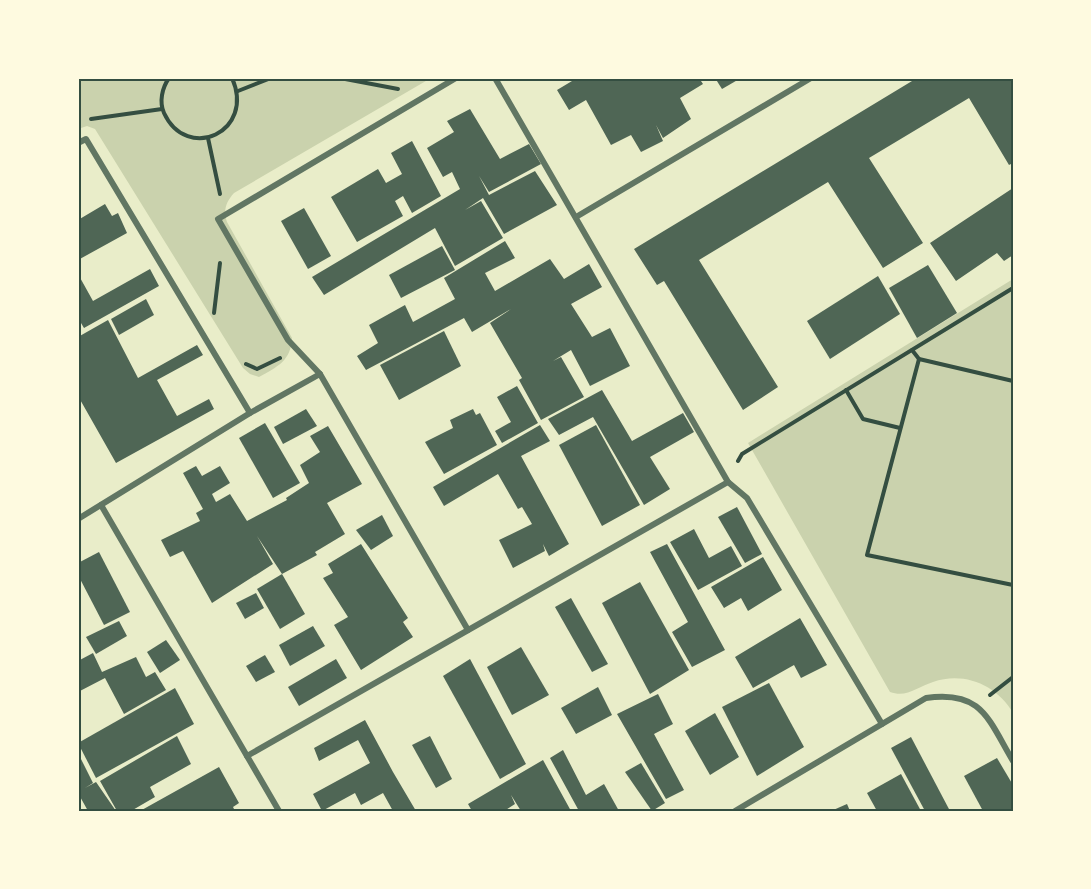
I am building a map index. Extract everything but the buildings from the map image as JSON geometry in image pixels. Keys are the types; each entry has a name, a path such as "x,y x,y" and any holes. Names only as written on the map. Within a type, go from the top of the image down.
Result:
{"street":[{"path":"456,78 219,221 288,340 320,374 468,630"},
{"path":"495,78 728,482 747,498 882,724"},
{"path":"576,217 812,78"},
{"path":"78,143 86,139 250,413"},
{"path":"78,519 250,413 320,374"},
{"path":"247,756 728,482"},
{"path":"101,505 279,811"},
{"path":"735,811 926,698 947,695 968,699 987,716 1013,761"}],"path":[{"path":"169,78 161,97 162,110 169,123 179,133 193,138 208,138 220,133 236,115 238,91 232,78"},
{"path":"238,91 272,78"},
{"path":"340,78 403,91"},
{"path":"87,120 162,110"},
{"path":"208,138 220,196"},
{"path":"214,313 219,221"},
{"path":"728,482 742,454 1013,288"},
{"path":"912,350 919,359 1013,381"},
{"path":"919,359 867,555 1013,585"},
{"path":"846,390 863,419 900,428"},
{"path":"978,708 994,691 1013,677"}],"green space":[{"path":"78,78 431,78 234,193 229,200 225,210 227,222 292,338 286,358 259,377 243,368 95,129 87,126 78,129"},
{"path":"1013,279 1013,713 1006,703 989,688 968,680 945,679 907,693 890,692 748,443"}]}
